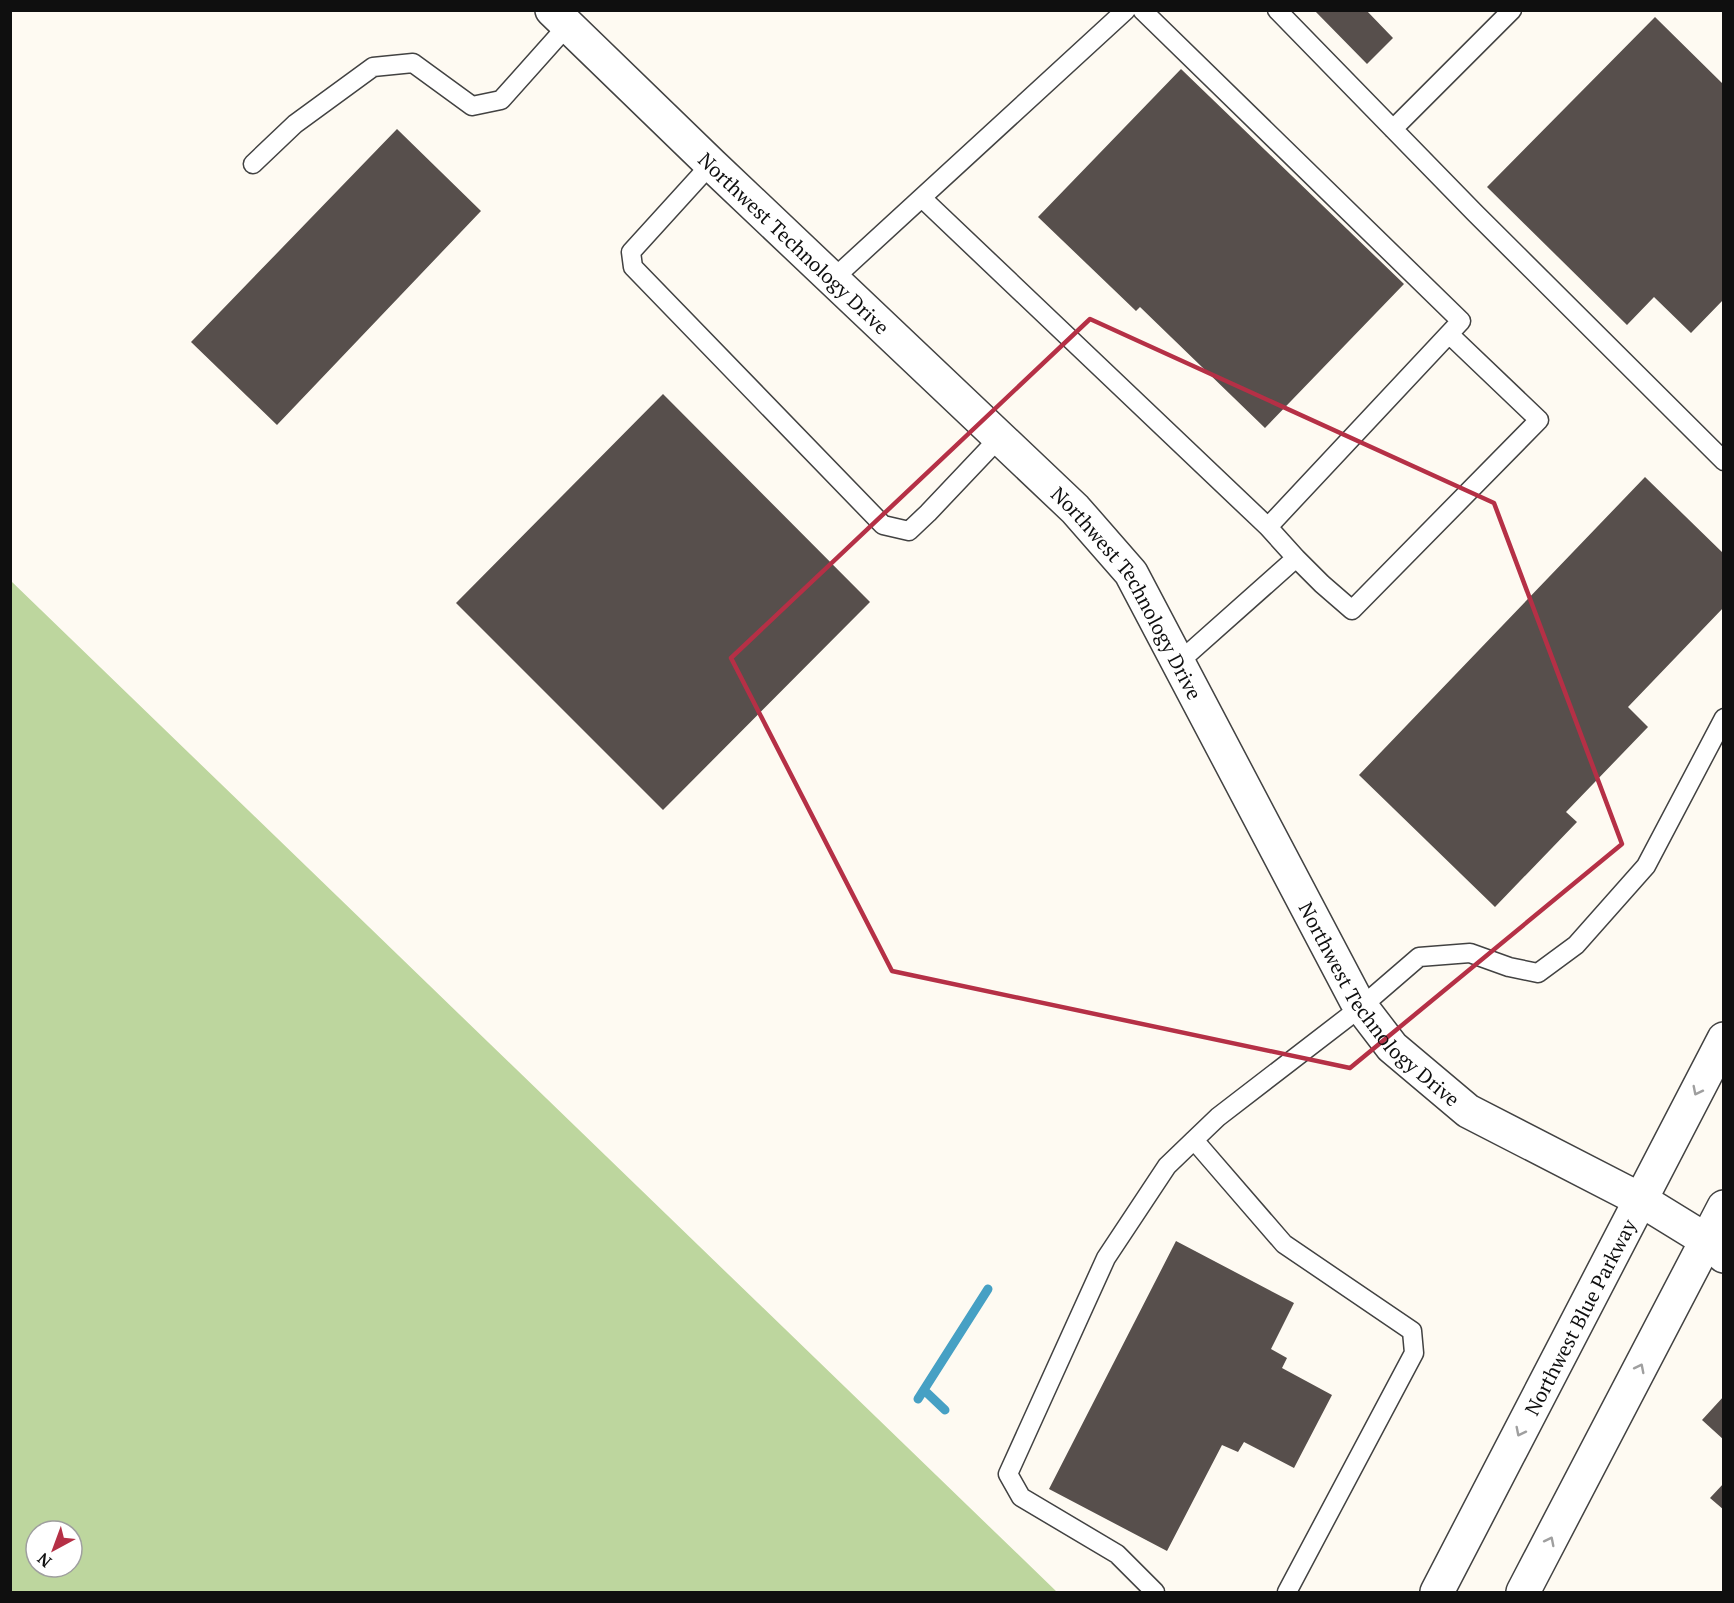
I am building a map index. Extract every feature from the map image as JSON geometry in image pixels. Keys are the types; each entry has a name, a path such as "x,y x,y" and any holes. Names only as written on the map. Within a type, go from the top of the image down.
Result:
{"street":[{"name":"Northwest Technology Drive","path":"560,18 711,164 1000,436 1075,509 1131,573 1356,1000 1392,1047 1468,1111 1641,1200 1715,1248"},
{"name":"Northwest Blue Parkway","path":"1437,1593 1724,1039"},
{"path":"1523,1593 1715,1248 1724,1207"}],"lane":[{"path":"833,279 1126,10"},
{"path":"1142,10 1461,321 1268,527"},
{"path":"1277,10 1475,213 1724,461"},
{"path":"1393,129 1512,10"},
{"path":"253,165 295,124 373,67 413,63 472,106 501,100 560,18"},
{"path":"711,164 631,252 633,267 883,525 909,531 1000,436"},
{"path":"922,198 1268,527 1322,584 1352,610 1539,420 1450,335"},
{"path":"1179,662 1296,558"},
{"path":"1155,1593 1117,1554 1022,1497 1008,1474 1106,1258 1167,1166 1194,1140 1218,1117 1362,1007 1419,957 1470,953 1509,967 1538,972 1576,945 1646,866 1724,718"},
{"path":"1194,1140 1284,1244 1412,1331 1414,1353 1287,1593"}],"highlighted area":[{"path":"1090,319 1494,503 1622,844 1350,1068 892,971 731,658"}],"green space":[{"path":"10,581 11,581 1057,1592 11,1592"}],"building":[{"path":"1314,10 1366,10 1393,38 1367,64"},
{"path":"1655,17 1724,85 1724,299 1691,333 1654,297 1627,325 1487,187"},
{"path":"1181,69 1404,284 1265,428 1140,307 1136,311 1038,217"},
{"path":"397,129 481,211 277,425 191,342"},
{"path":"663,394 870,602 663,810 456,603"},
{"path":"1645,477 1724,554 1724,607 1628,707 1648,727 1566,812 1577,822 1495,907 1359,775"},
{"path":"1176,1241 1294,1303 1271,1349 1287,1358 1282,1368 1332,1395 1294,1468 1244,1442 1238,1452 1222,1445 1167,1551 1049,1489"},
{"path":"1724,1396 1724,1440 1702,1420"},
{"path":"1724,1483 1724,1510 1710,1498"}],"waterway":[{"path":"918,1399 988,1289"},
{"path":"924,1390 945,1410"}]}
